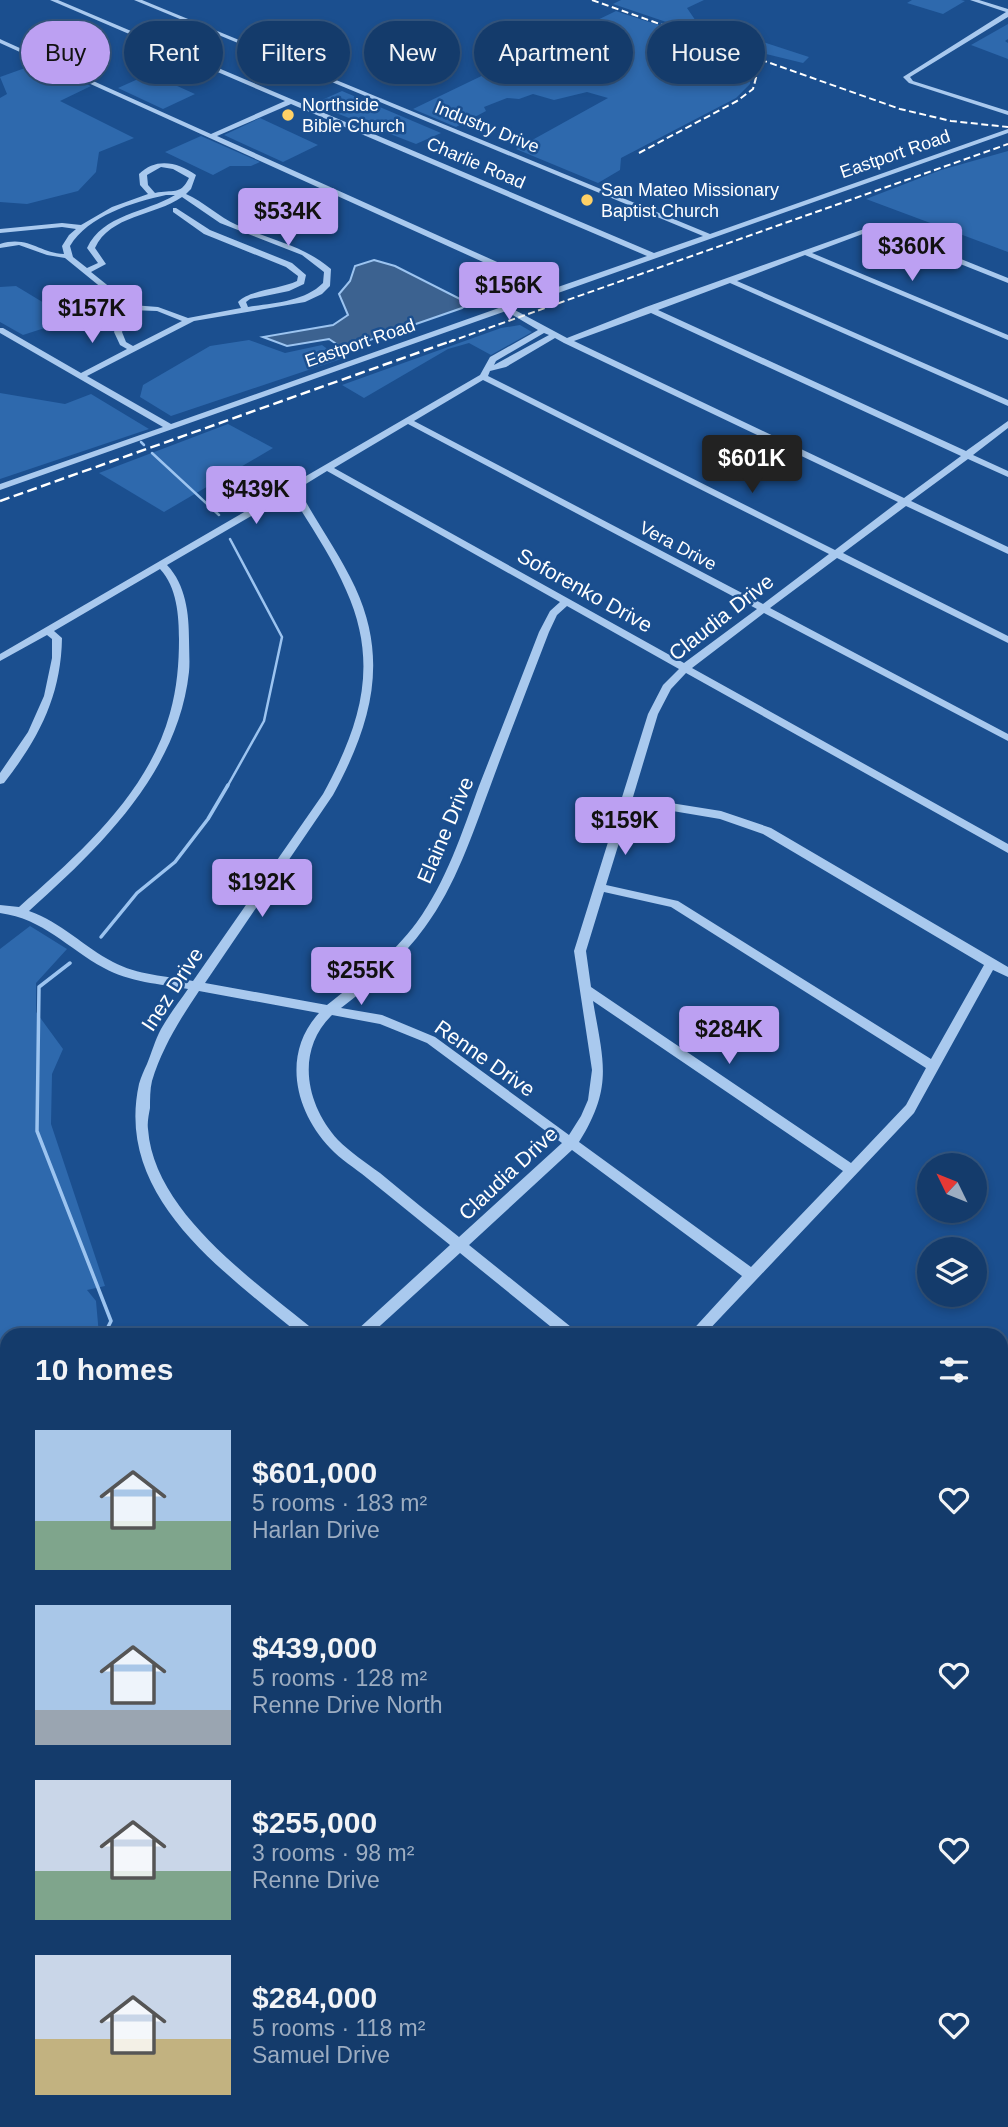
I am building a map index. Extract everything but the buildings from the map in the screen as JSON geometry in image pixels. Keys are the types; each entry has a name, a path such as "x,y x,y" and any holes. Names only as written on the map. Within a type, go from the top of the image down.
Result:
{"street":[{"name":"Charlie Road","path":"53,0 653,256"},
{"name":"Industry Drive","path":"137,0 709,236"},
{"path":"973,0 1008,12"},
{"path":"1008,12 906,77 911,82 1008,113"},
{"path":"0,41 554,291"},
{"path":"212,136 291,101"},
{"name":"Eastport Road","path":"0,487 1008,131"},
{"path":"153,156 157,166"},
{"path":"85,272 102,264 91,248 93,240 101,233 180,194 191,185 193,177 177,167 157,166 147,169 143,174 144,185 153,195"},
{"path":"72,371 100,358 127,350 187,320 307,298 319,292 329,280 328,271 317,261 226,223 180,194 153,195 81,227 67,240 68,256 125,301 128,307 118,332 127,350"},
{"path":"176,210 208,232 298,270 302,279 293,287 247,297 242,302 245,309"},
{"path":"208,232 226,223"},
{"path":"0,231 62,225 101,233"},
{"path":"568,341 867,230 886,232 1008,281"},
{"path":"0,246 10,242 24,242 51,256 68,256"},
{"path":"260,252 276,242"},
{"path":"804,253 1008,338"},
{"path":"729,280 1008,403"},
{"path":"128,307 158,309 187,320"},
{"path":"506,308 544,330 1008,551"},
{"path":"649,309 1008,474"},
{"path":"0,330 170,427"},
{"path":"486,373 493,359 544,330"},
{"path":"0,658 555,335"},
{"path":"81,376 116,360 127,350"},
{"path":"486,373 1008,640"},
{"name":"Vera Drive","path":"408,421 1008,738"},
{"name":"Claudia Drive","path":"368,1328 570,1143 587,1118 597,1084 597,1058 580,951 660,698 685,668 1008,424"},
{"name":"Soforenko Drive","path":"326,467 1008,849"},
{"name":"Inez Drive","path":"289,489 297,495 358,607 368,648 367,696 354,748 340,777 195,987 154,1053 142,1093 141,1131 149,1168 159,1190 182,1222 302,1328"},
{"path":"22,911 73,866 115,822 148,775 167,738 181,693 186,650 183,615 174,579 160,564"},
{"name":"Elaine Drive","path":"562,1328 335,1145 316,1123 305,1100 301,1065 311,1032 327,1011 361,987 387,963 429,914 453,870 544,632 553,613 566,601"},
{"path":"0,780 33,734 51,693 58,650 57,639 47,630"},
{"path":"626,800 720,816 767,831 1008,973"},
{"path":"599,887 674,904 934,1067"},
{"name":"Renne Drive","path":"0,909 22,911 45,921 82,950 112,968 195,987 382,1020 431,1040 752,1276"},
{"path":"702,1328 910,1109 991,963"},
{"path":"585,989 853,1171"}],"shaded area":[{"path":"621,0 704,0 687,8 696,21 663,21 613,4"},
{"path":"912,0 965,1 943,14 907,3"},
{"path":"616,11 647,21 647,84 750,84 736,98 621,158 620,170 598,183 516,149 608,98 587,92 554,100 533,94 519,99 507,98 484,107 486,111 456,127 413,109 474,80 474,84 633,84 633,21 595,21"},
{"path":"1008,24 1008,39 1005,41 1008,43 1008,59 971,45"},
{"path":"765,43 809,57 803,63 765,54"},
{"path":"21,69 21,84 91,86 60,101 134,138 99,152 96,172 78,191 27,204 0,202 0,98 7,94 0,77"},
{"path":"127,84 173,84 195,94 163,109 118,88"},
{"path":"342,91 441,133 416,144 313,104"},
{"path":"260,118 318,145 283,162 224,135"},
{"path":"201,136 260,162 251,166 230,166 213,175 165,152"},
{"path":"1008,151 1008,252 866,199 941,170"},
{"path":"374,260 395,266 468,303 462,308 344,349 329,339 287,346 263,337 333,325 348,315 339,294 350,281 355,266"},
{"path":"16,286 54,309 57,324 23,335 0,322 0,287"},
{"path":"520,325 532,332 491,355 469,343 448,349 364,398 342,385 501,328"},
{"path":"249,340 285,353 322,345 341,359 171,416 140,397 143,385 210,346"},
{"path":"0,393 65,404 91,394 149,429 0,479"},
{"path":"228,424 273,448 164,512 99,473"},
{"path":"30,926 67,949 36,983 36,1012 63,1049 52,1074 51,1124 105,1286 87,1290 96,1301 98,1328 0,1328 0,949"}],"waterway":[{"path":"141,442 144,445"},
{"path":"152,453 219,515"},
{"path":"227,787 264,721 282,637 230,539"},
{"path":"101,937 137,893 175,862 208,819 228,785"},
{"path":"70,963 39,987 37,1131 111,1321 108,1328"}],"railway":[{"path":"592,0 900,109 951,121 1008,127"},
{"path":"639,153 737,101 753,89 754,84"},
{"path":"449,342 1008,144"},
{"path":"0,501 454,340"}],"place":[{"name":"Northside Bible Church","path":"288,115"},
{"name":"San Mateo Missionary Baptist Church","path":"587,200"}]}
